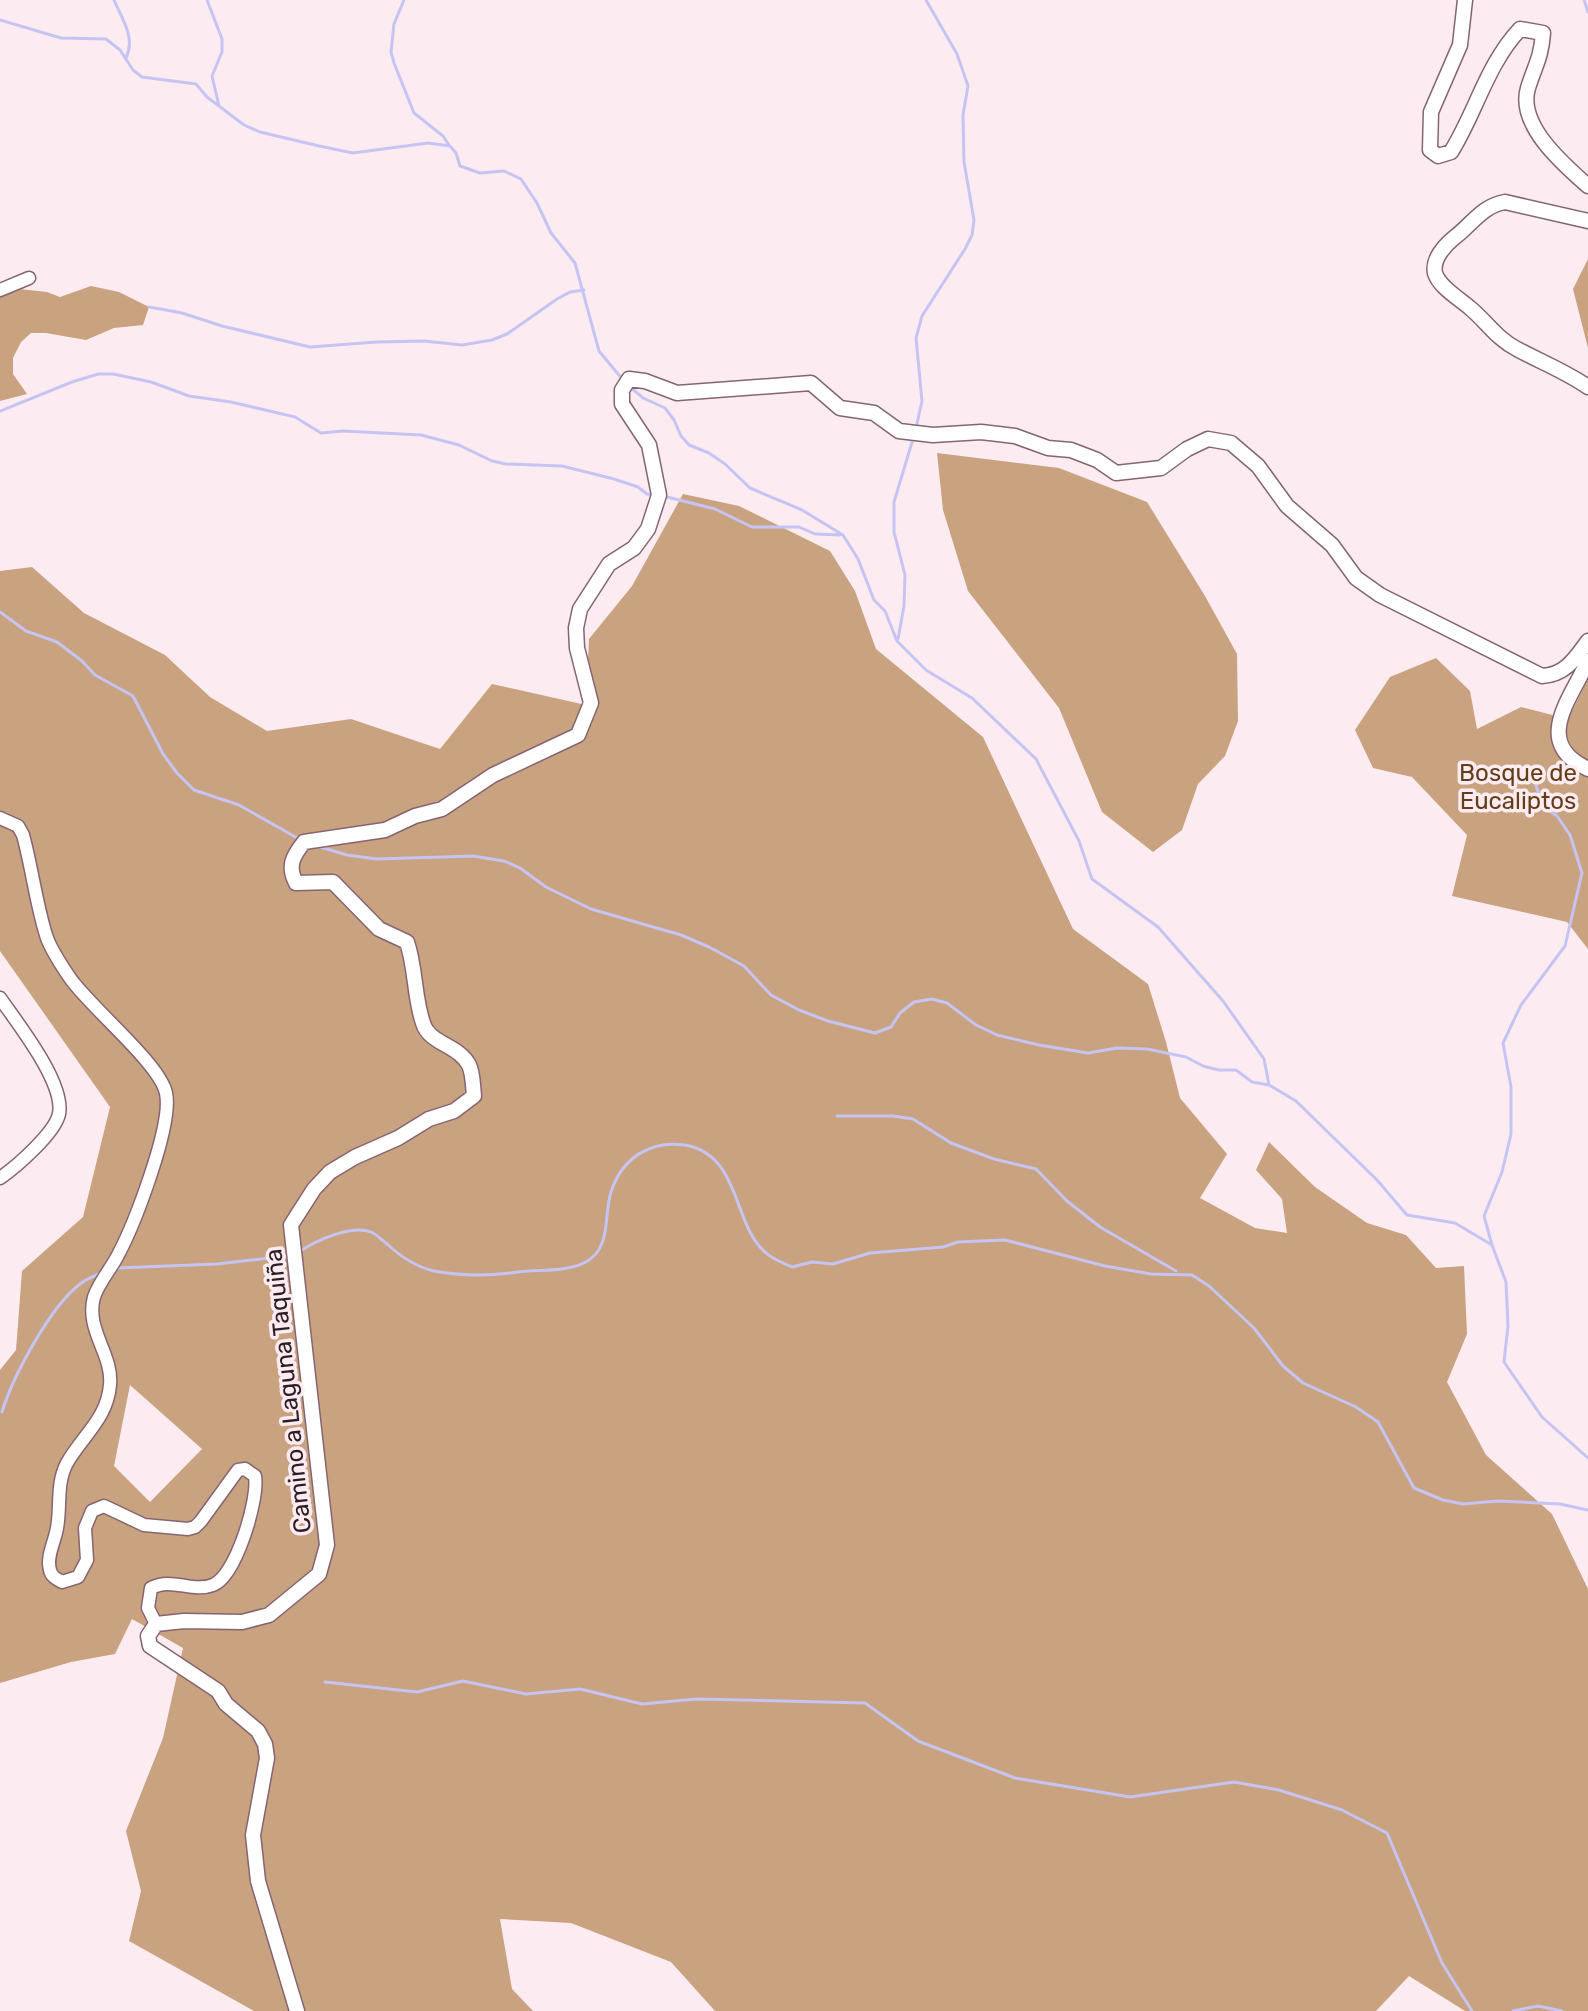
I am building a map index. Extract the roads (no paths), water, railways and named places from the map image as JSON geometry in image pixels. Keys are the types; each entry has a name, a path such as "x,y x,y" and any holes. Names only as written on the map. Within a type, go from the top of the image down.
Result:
{"street":[{"path":"1465,0 1460,45 1431,112 1430,150 1438,156 1451,152 1509,40 1520,29 1543,33 1539,64 1527,91 1530,117 1546,147 1588,186"},
{"path":"1588,221 1505,202 1493,204 1446,244 1434,270 1437,278 1497,335 1516,349 1547,362 1588,387"},
{"path":"0,290 29,278"},
{"name":"Camino a Laguna Taquiña","path":"156,1624 242,1622 269,1615 319,1574 327,1545 291,1225 314,1189 330,1172 429,1119 454,1111 474,1096 471,1067 460,1053 428,1034 423,1024 414,964 407,942 379,929 333,882 296,883 290,871 294,855 304,842 385,830 415,816 442,809 493,775 578,735 591,703 577,648 576,628 580,609 609,564 634,548 648,529 659,495 649,445 622,404 622,390 629,379 645,381 677,393 811,383 840,408 874,413 899,431 933,435 981,432 1015,436 1048,448 1071,450 1097,460 1116,473 1161,468 1187,449 1208,439 1231,443 1258,466 1287,506 1332,545 1356,578 1380,595 1542,676 1564,670 1588,641"},
{"path":"1588,661 1559,721 1556,736 1561,747 1588,769"},
{"path":"0,818 18,826 23,835 47,938 70,977 161,1079 167,1095 167,1109 158,1146 128,1235 95,1295 92,1313 94,1328 111,1372 109,1396 100,1419 66,1464 49,1569 54,1578 62,1582 78,1577 87,1560 85,1528 92,1511 104,1506 144,1525 188,1529 201,1521 238,1470 245,1469 255,1476 253,1510 229,1570 212,1585 200,1588 168,1583 151,1588 148,1608 156,1624 150,1629 150,1646 218,1691 226,1704 258,1731 265,1744 267,1758 253,1835 254,1859 297,2011"},
{"path":"0,998 42,1059 55,1084 59,1105 55,1125 0,1178"}],"waterway":[{"path":"114,0 129,36 126,58"},
{"path":"207,0 222,39 222,52 212,76 219,106"},
{"path":"404,0 394,24 391,52 394,63 414,113 443,136 449,145"},
{"path":"916,428 922,401 916,338 922,316 965,249 972,235 974,220 964,162 963,115 968,86 957,54 926,0"},
{"path":"1584,0 1588,12"},
{"path":"0,20 61,38 106,39 120,50 133,70 142,77 196,84 207,97 244,125 260,132 353,153 428,143 450,146 460,166 480,173 504,171 521,179 551,233 575,263 599,351 623,380"},
{"path":"149,307 310,347 424,341 462,345 507,334 557,299 570,292 584,290"},
{"path":"0,411 72,382 98,374 113,374 151,382 189,396 295,417 321,433 343,431 421,435 459,445 492,461 562,466 614,479 655,495"},
{"path":"629,386 643,398 665,408 689,445 725,464 750,488 802,510 843,535 858,559 874,600 885,611 897,641 926,670 972,698 1036,759 1079,841 1092,879 1158,927 1223,1001 1264,1059 1269,1085 1296,1101 1377,1180 1407,1215 1455,1223 1492,1245 1506,1282 1508,1326 1504,1362 1542,1417 1588,1458"},
{"path":"898,639 905,575 894,532 894,502 913,439"},
{"path":"663,496 715,509 752,527 799,527 815,534 840,535"},
{"path":"0,612 26,631 57,642 95,675 133,696 163,754 194,790 239,805 299,839"},
{"path":"1492,1245 1484,1216 1502,1172 1511,1134 1511,1087 1503,1043 1521,1005 1565,946 1582,873 1570,835 1557,816 1543,806 1531,771"},
{"path":"317,846 347,855 377,859 473,856 504,861 520,868 546,887 591,909 681,935 709,947 744,966 771,995 799,1010 875,1033 891,1027 900,1013 914,1002 932,999 947,1003 976,1025 997,1035 1088,1053 1117,1048 1147,1049 1186,1057 1219,1070 1236,1070 1252,1082 1269,1085"},
{"path":"837,1116 913,1119 951,1143 994,1159 1036,1169 1067,1201 1100,1227 1176,1271"},
{"path":"299,1252 334,1235 365,1230 375,1234 397,1253 434,1271 486,1275 576,1266 598,1251 611,1192 630,1161 660,1145 685,1145 703,1151 716,1162 734,1191 754,1239 768,1254 792,1267 812,1262 833,1264 870,1253 943,1247 958,1242 1005,1240 1105,1266 1151,1274 1192,1275 1209,1286 1254,1328 1283,1366 1303,1383 1356,1407 1378,1422 1414,1488 1443,1500 1463,1504 1498,1501 1560,1504 1588,1510"},
{"path":"117,1268 217,1264 288,1256"},
{"path":"2,1412 15,1380 45,1325 68,1295 102,1272"},
{"path":"325,1682 417,1692 463,1681 526,1694 580,1689 642,1704 697,1699 865,1703 918,1741 1015,1778 1130,1797 1234,1782 1279,1790 1342,1810 1387,1833 1442,1963 1472,2011"},
{"path":"1513,2011 1538,2006 1562,2011"}],"park label":[{"name":"Bosque de Eucaliptos","path":"1518,787"}]}
